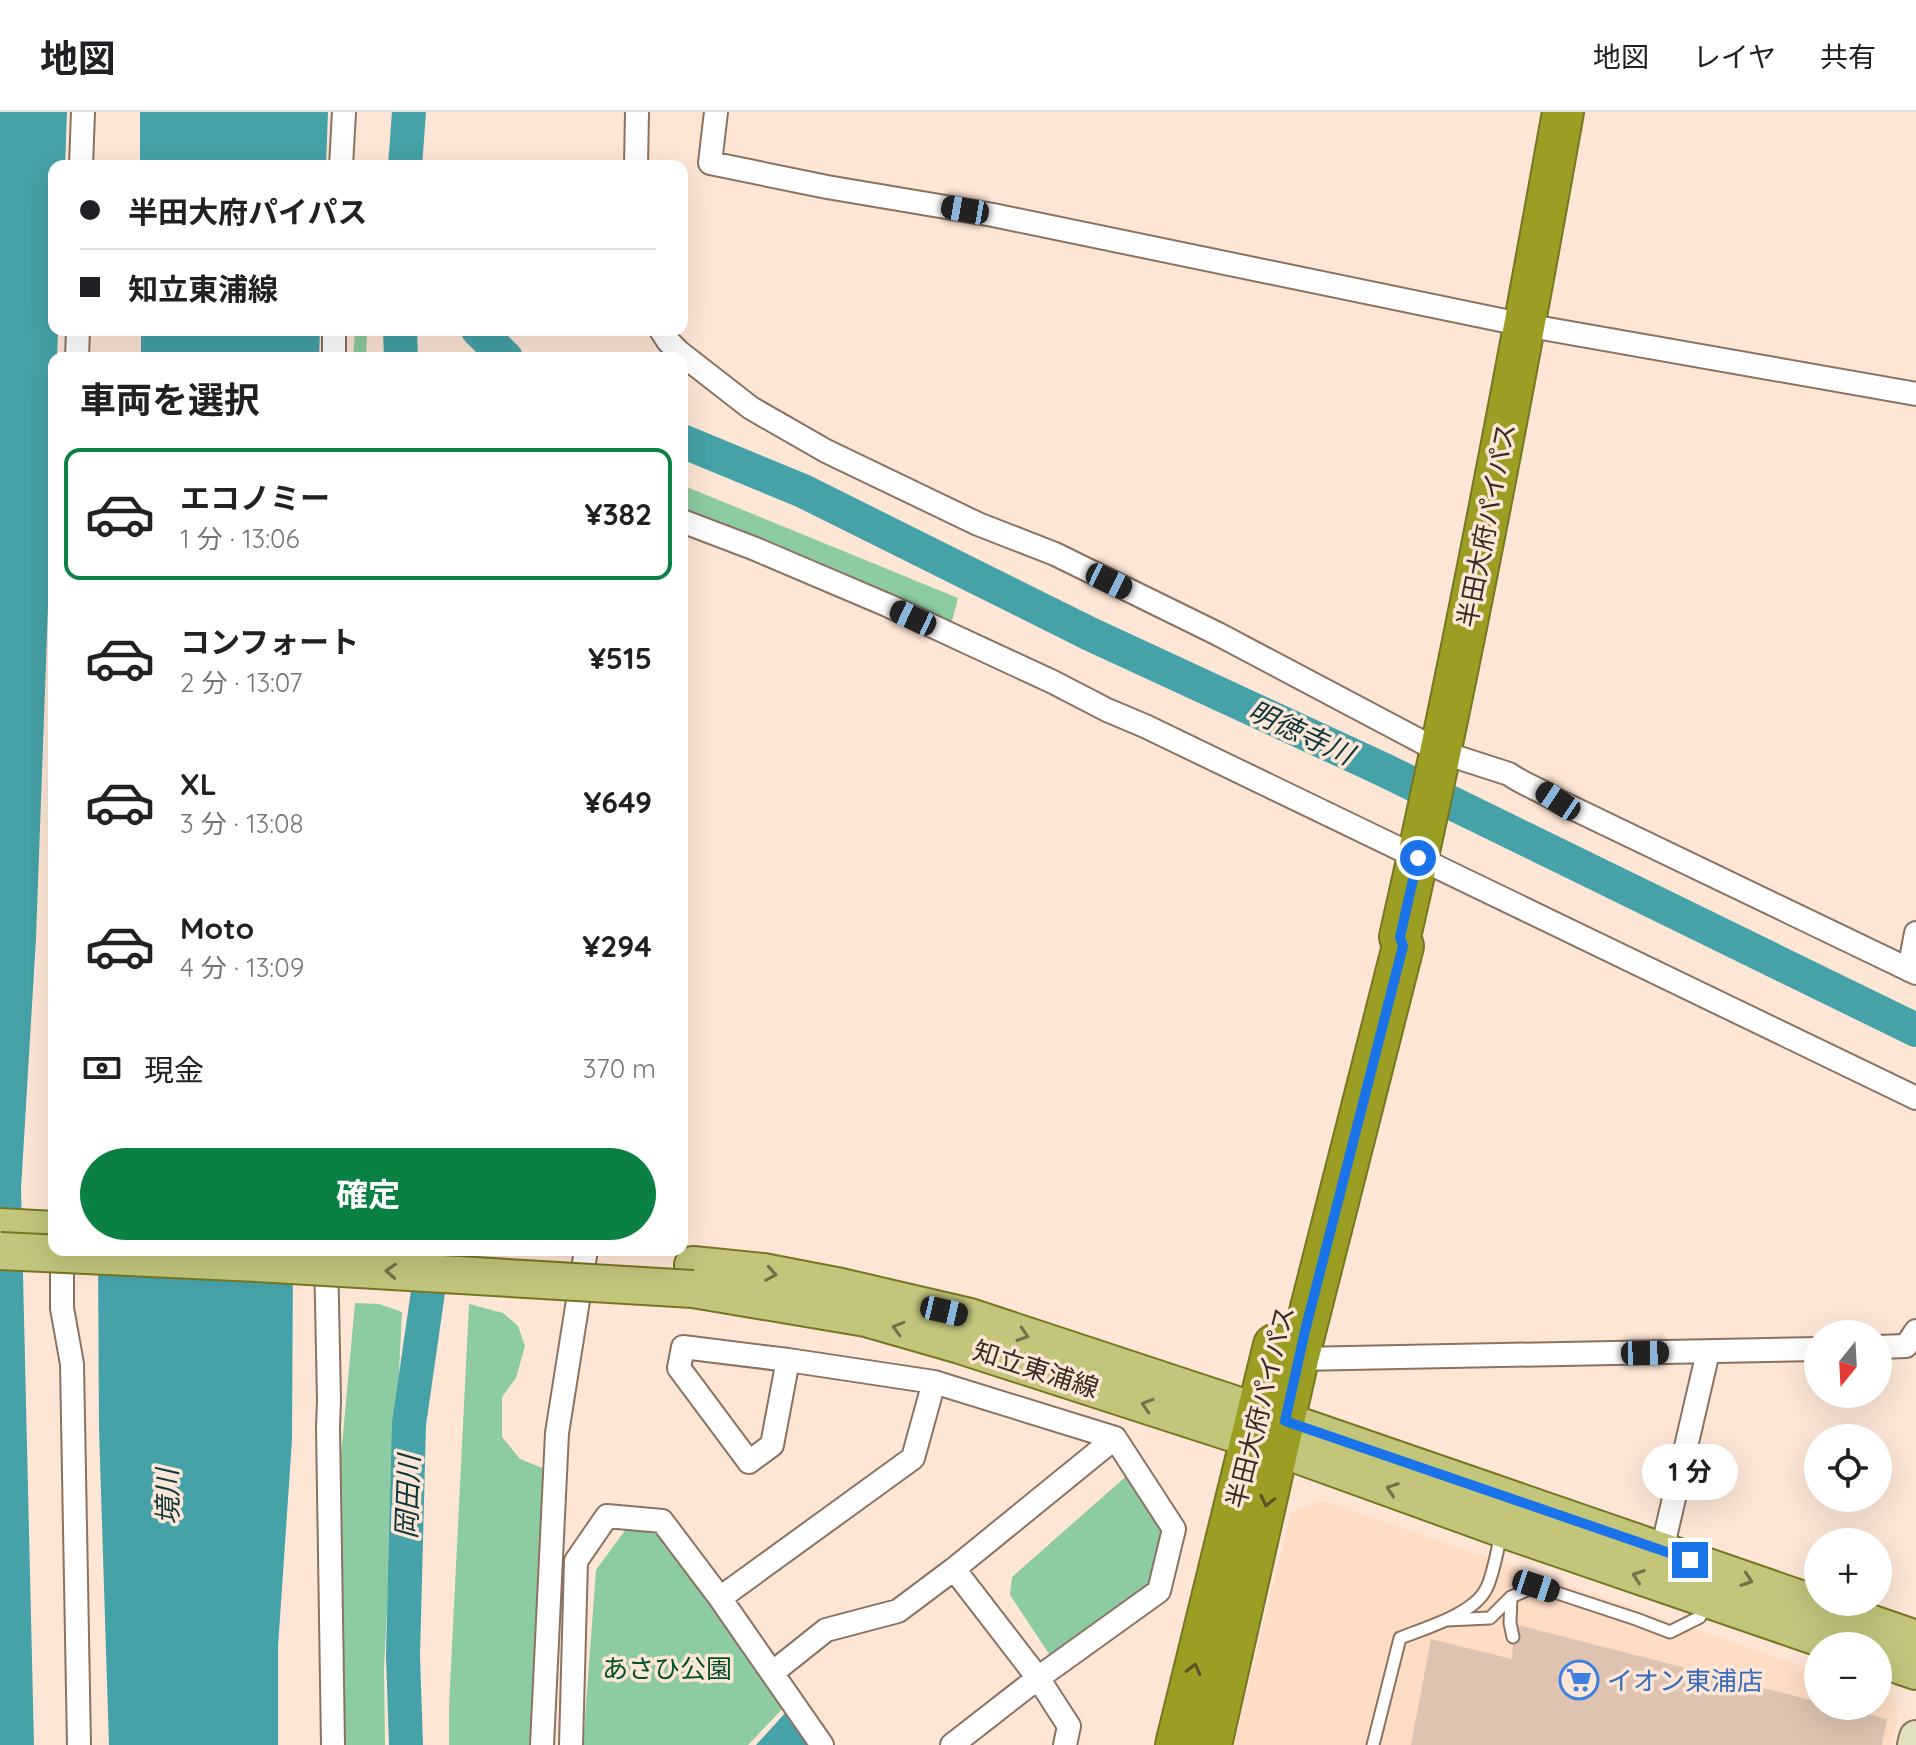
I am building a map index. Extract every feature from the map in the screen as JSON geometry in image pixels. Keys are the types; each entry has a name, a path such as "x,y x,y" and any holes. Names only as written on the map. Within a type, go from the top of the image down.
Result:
{"highway":[{"name":"半田大府パイパス","path":"1176,1745 1268,1430 1298,1359 1403,946 1400,937 1439,762 1525,325 1563,112"},
{"name":"半田大府パイパス","path":"1211,1745 1268,1430 1276,1338 1389,946 1400,937"}],"main road":[{"path":"0,1227 48,1230"},
{"name":"知立東浦線","path":"0,1251 48,1253"},
{"name":"知立東浦線","path":"107,1256 693,1277"},
{"name":"知立東浦線","path":"486,1256 693,1277 866,1318 1268,1430 1662,1550 1916,1639"},
{"name":"知立東浦線","path":"1268,1430 1503,1529 1804,1632"},
{"path":"1892,1663 1916,1671"}],"street":[{"path":"81,160 83,112"},
{"path":"341,160 344,112"},
{"path":"636,160 637,112"},
{"path":"716,112 710,163 827,187 993,215 1525,325 1916,394"},
{"path":"665,336 679,352"},
{"path":"688,359 751,408 826,451 978,524 1055,554 1218,634 1439,762 1509,774 1558,801 1913,971 1916,933"},
{"path":"688,523 900,611 1107,710 1421,845 1916,1098"},
{"path":"62,1256 62,1308 72,1364 79,1745"},
{"path":"326,1256 333,1745"},
{"path":"542,1745 557,1433 585,1256"},
{"path":"1892,1346 1906,1346 1916,1331"},
{"path":"788,1360 772,1445 749,1462 679,1368 683,1347 788,1360 934,1382 1115,1438 1174,1529 1159,1591 1038,1678 952,1745"},
{"path":"1298,1359 1804,1349"},
{"path":"1662,1550 1708,1352"},
{"path":"720,1598 913,1458 934,1382"},
{"path":"772,1673 826,1630 898,1611 1115,1438"},
{"path":"571,1745 576,1561 607,1516 662,1521 720,1598 822,1745"},
{"path":"954,1569 1038,1678 1069,1726 1065,1745"},
{"path":"1914,1745 1916,1737"}],"lane":[{"path":"1373,1745 1400,1638 1469,1608 1486,1591 1503,1529"},
{"path":"1446,1620 1490,1618 1511,1597 1536,1586 1670,1632 1700,1617 1707,1598"},
{"path":"1511,1597 1513,1637"}],"shaded area":[{"name":"イオン東浦店","path":"1324,1501 1804,1667 1804,1720 1892,1720 1893,1698 1898,1718 1891,1745 1234,1745 1291,1512"}],"green space":[{"path":"355,336 367,336 366,352 353,352"},
{"path":"688,487 958,598 951,625 688,523"},
{"path":"355,1303 379,1304 402,1312 384,1669 385,1745 345,1745 340,1467"},
{"path":"469,1304 503,1313 518,1326 525,1346 516,1378 502,1397 502,1437 520,1459 550,1471 553,1745 449,1745"},
{"path":"1131,1472 1174,1529 1159,1591 1061,1672 1010,1595 1012,1577"},
{"name":"あさひ公園","path":"626,1529 677,1537 786,1705 748,1745 583,1745 596,1570"}],"water":[{"path":"0,112 67,112 65,160 48,160 48,336 58,336 57,352 48,352 48,607 36,938 21,1189 34,1745 0,1745"},
{"path":"140,112 328,112 326,160 140,160"},
{"path":"141,336 320,336 319,352 141,352"},
{"name":"境川","path":"98,1256 293,1260 292,1440 278,1647 278,1745 109,1745 99,1429"},
{"path":"787,1711 808,1745 756,1745"}],"building":[{"name":"イオン東浦店","path":"1514,1624 1804,1698 1804,1720 1887,1720 1882,1745 1411,1745 1431,1639 1512,1659"}],"waterway":[{"name":"岡田川","path":"405,160 409,112"},
{"name":"岡田川","path":"400,336 401,352"},
{"name":"明徳寺川","path":"484,336 500,352"},
{"name":"明徳寺川","path":"688,443 803,491 1090,634 1382,769 1916,1030"},
{"name":"岡田川","path":"406,1745 403,1656 409,1424 433,1256"}],"place":[{"name":"イオン東浦店","path":"1579,1680"}],"route":[{"path":"1418,858 1400,937 1403,946 1354,1132 1285,1421 1690,1560"}]}
